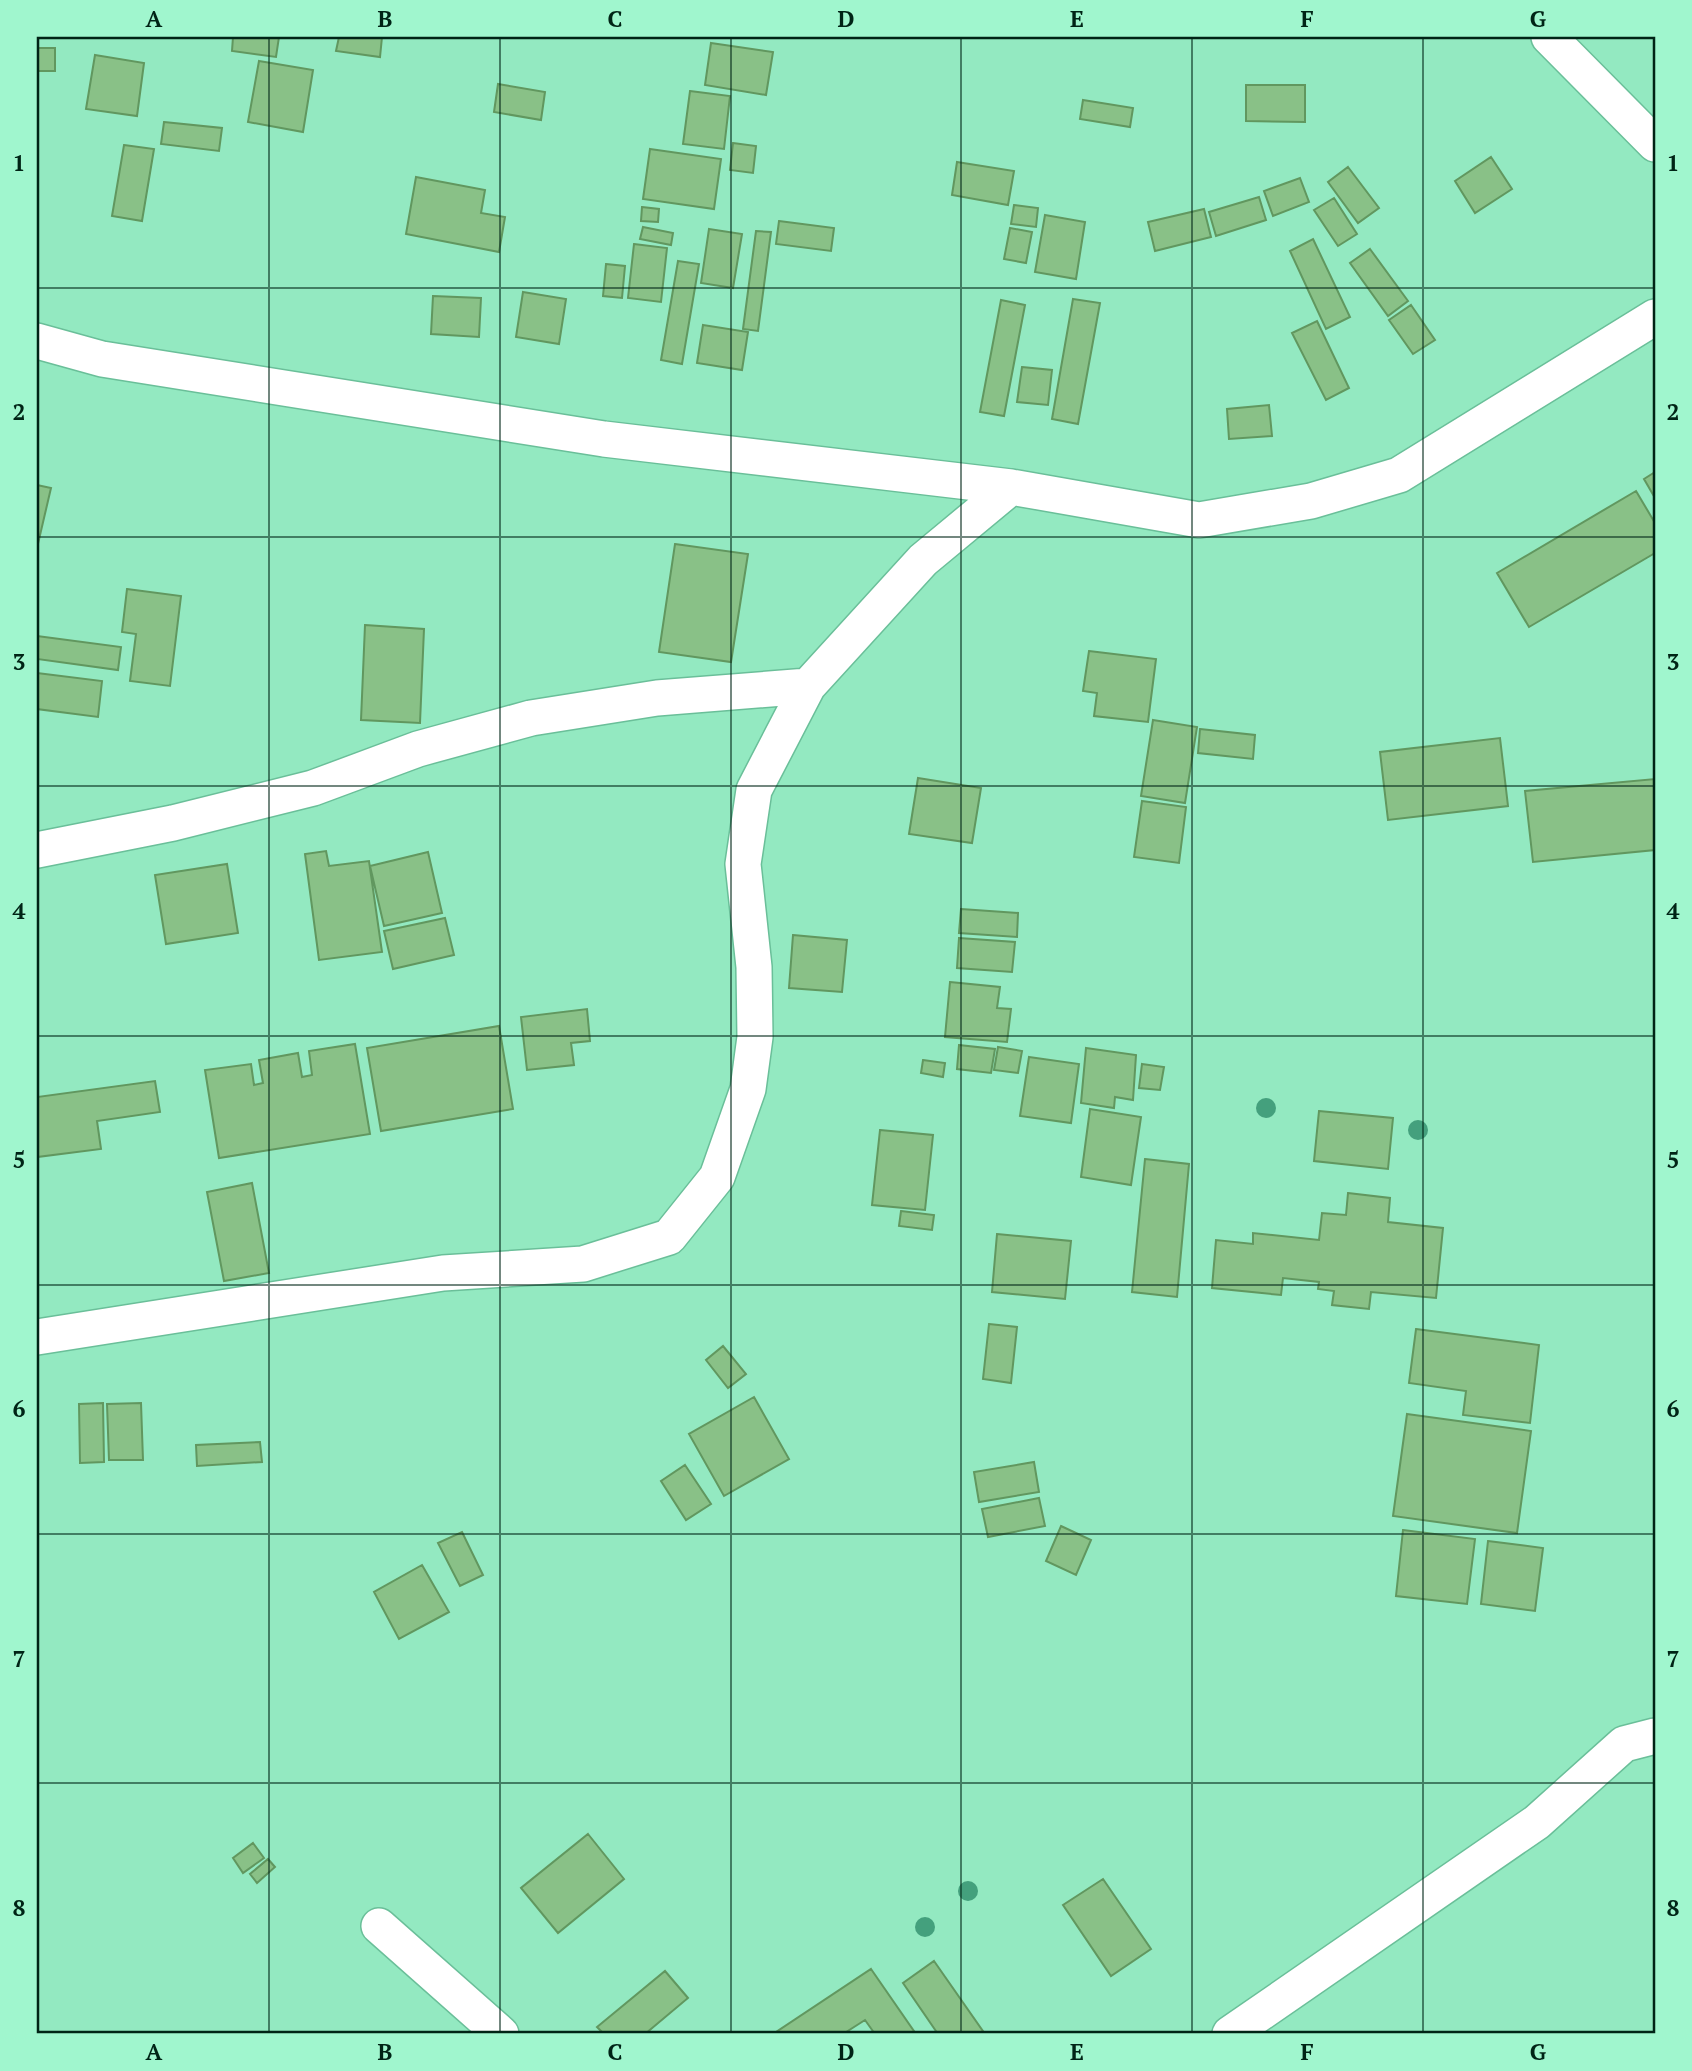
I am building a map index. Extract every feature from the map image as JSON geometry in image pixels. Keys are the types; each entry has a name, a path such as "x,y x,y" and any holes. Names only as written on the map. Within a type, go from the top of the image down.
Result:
{"street":[{"path":"1549,37 1655,144"},
{"path":"37,341 102,359 604,439 1010,487 1199,520 1311,501 1399,475 1655,317"},
{"path":"37,1337 443,1273 583,1264 669,1237 717,1177 748,1089 755,1037 754,967 743,864 754,790 808,686 923,560 1010,487"},
{"path":"37,850 173,823 313,788 418,749 531,718 657,698 808,686"},
{"path":"1230,2034 1537,1822 1624,1744 1655,1736"},
{"path":"379,1926 501,2034"}],"building":[{"path":"233,37 279,37 276,57 232,51"},
{"path":"339,37 382,37 380,57 336,51"},
{"path":"711,43 773,52 766,95 705,85"},
{"path":"37,48 55,48 55,71 37,71"},
{"path":"95,55 144,63 137,116 86,109"},
{"path":"259,61 313,70 303,132 248,122"},
{"path":"498,84 545,92 541,120 494,112"},
{"path":"1246,85 1305,85 1305,122 1246,121"},
{"path":"690,91 730,96 724,149 683,144"},
{"path":"1083,100 1133,108 1130,127 1080,119"},
{"path":"164,122 222,128 219,151 161,144"},
{"path":"733,143 756,146 753,173 730,170"},
{"path":"124,145 154,149 142,221 112,216"},
{"path":"650,149 721,159 714,209 643,199"},
{"path":"1491,157 1512,189 1475,213 1455,181"},
{"path":"957,162 1014,171 1008,205 952,195"},
{"path":"1348,167 1379,208 1358,223 1328,182"},
{"path":"416,177 485,190 481,213 505,217 499,252 406,234"},
{"path":"1300,178 1309,202 1273,216 1264,191"},
{"path":"1259,197 1266,220 1216,236 1209,212"},
{"path":"1334,198 1357,234 1338,246 1314,210"},
{"path":"1014,205 1038,208 1036,227 1011,224"},
{"path":"642,207 659,209 658,222 641,221"},
{"path":"1204,209 1211,237 1155,251 1148,222"},
{"path":"1045,215 1085,222 1076,279 1035,272"},
{"path":"779,221 834,228 831,251 776,244"},
{"path":"643,227 673,233 671,245 640,239"},
{"path":"1010,228 1032,232 1026,263 1004,259"},
{"path":"709,229 742,234 733,288 701,283"},
{"path":"756,231 771,232 758,331 743,329"},
{"path":"1313,239 1350,317 1326,329 1290,251"},
{"path":"634,244 667,248 661,302 628,298"},
{"path":"1370,249 1408,301 1388,316 1350,263"},
{"path":"678,261 699,264 682,364 661,360"},
{"path":"606,264 625,266 622,298 603,296"},
{"path":"523,292 566,299 559,344 516,337"},
{"path":"433,296 481,298 479,337 431,334"},
{"path":"1073,299 1100,303 1078,424 1052,419"},
{"path":"1001,300 1025,305 1004,416 980,412"},
{"path":"1411,305 1435,340 1413,354 1389,320"},
{"path":"1317,321 1349,388 1326,400 1292,333"},
{"path":"703,325 748,332 742,370 697,363"},
{"path":"1022,367 1052,370 1048,405 1017,402"},
{"path":"1269,405 1272,436 1229,439 1227,409"},
{"path":"1655,472 1655,498 1644,479"},
{"path":"37,485 51,488 37,548"},
{"path":"1636,491 1655,523 1655,553 1529,627 1497,573"},
{"path":"675,544 748,554 731,662 659,652"},
{"path":"127,589 181,596 170,686 130,681 136,634 122,632"},
{"path":"365,625 424,629 420,723 361,720"},
{"path":"37,636 121,647 118,670 37,659"},
{"path":"1089,651 1156,659 1148,722 1094,716 1097,693 1083,691"},
{"path":"37,673 102,681 98,717 37,709"},
{"path":"1153,720 1197,727 1185,803 1141,796"},
{"path":"1200,729 1255,735 1253,759 1198,753"},
{"path":"1500,738 1508,806 1388,820 1380,752"},
{"path":"918,778 981,788 972,843 909,834"},
{"path":"1655,779 1655,850 1533,862 1525,791"},
{"path":"1142,801 1186,807 1179,863 1134,857"},
{"path":"326,851 329,866 369,861 382,952 319,960 305,854"},
{"path":"428,852 442,913 384,926 370,866"},
{"path":"227,864 238,933 166,944 155,875"},
{"path":"961,909 1018,913 1017,937 959,933"},
{"path":"445,918 454,955 393,969 384,931"},
{"path":"793,935 847,940 842,992 789,988"},
{"path":"959,938 1015,942 1012,972 957,968"},
{"path":"950,982 1000,987 997,1008 1011,1009 1007,1042 945,1037"},
{"path":"587,1009 590,1041 571,1043 574,1065 527,1070 521,1017"},
{"path":"499,1026 513,1109 381,1131 367,1048"},
{"path":"355,1044 370,1134 219,1158 205,1070 251,1064 254,1085 263,1083 259,1060 298,1053 302,1077 312,1075 309,1051"},
{"path":"959,1045 995,1049 991,1073 957,1069"},
{"path":"998,1047 1022,1051 1018,1073 994,1070"},
{"path":"1086,1048 1136,1055 1133,1100 1115,1097 1114,1108 1081,1103"},
{"path":"1029,1057 1079,1064 1071,1123 1020,1116"},
{"path":"923,1060 945,1063 943,1077 921,1073"},
{"path":"1142,1064 1164,1067 1160,1090 1139,1088"},
{"path":"155,1081 160,1112 97,1121 101,1149 37,1157 37,1097"},
{"path":"1090,1109 1141,1117 1131,1185 1081,1177"},
{"path":"1319,1111 1393,1118 1388,1169 1314,1161"},
{"path":"880,1130 933,1135 925,1210 872,1205"},
{"path":"1145,1159 1189,1164 1177,1297 1132,1292"},
{"path":"252,1183 269,1273 224,1281 207,1192"},
{"path":"1348,1193 1390,1198 1388,1222 1443,1228 1436,1298 1371,1292 1369,1309 1332,1305 1334,1291 1318,1289 1319,1282 1283,1278 1281,1295 1212,1288 1216,1240 1253,1244 1253,1233 1319,1240 1322,1213 1346,1215"},
{"path":"901,1211 934,1215 932,1230 899,1226"},
{"path":"997,1234 1071,1241 1065,1299 992,1292"},
{"path":"989,1324 1017,1327 1011,1383 983,1379"},
{"path":"1416,1329 1539,1345 1530,1423 1463,1415 1466,1391 1409,1383"},
{"path":"723,1346 746,1374 728,1388 706,1360"},
{"path":"754,1397 789,1459 724,1496 689,1434"},
{"path":"103,1403 104,1462 80,1463 79,1404"},
{"path":"141,1403 143,1460 109,1460 107,1404"},
{"path":"1407,1414 1531,1431 1517,1533 1393,1516"},
{"path":"260,1442 262,1462 197,1466 196,1445"},
{"path":"1034,1462 1039,1492 979,1502 974,1472"},
{"path":"685,1465 711,1504 686,1520 661,1481"},
{"path":"1039,1498 1045,1526 988,1537 982,1509"},
{"path":"1061,1526 1091,1540 1076,1575 1046,1561"},
{"path":"1403,1530 1475,1539 1467,1604 1396,1596"},
{"path":"462,1532 483,1575 460,1586 438,1543"},
{"path":"1488,1541 1543,1548 1535,1611 1481,1604"},
{"path":"422,1565 449,1612 399,1639 374,1592"},
{"path":"588,1834 624,1879 558,1933 521,1888"},
{"path":"253,1843 264,1858 243,1873 233,1858"},
{"path":"268,1859 275,1867 257,1883 250,1874"},
{"path":"1103,1879 1151,1949 1111,1976 1063,1905"},
{"path":"934,1961 985,2034 938,2034 903,1983"},
{"path":"871,1969 916,2034 875,2034 865,2020 843,2034 773,2034"},
{"path":"665,1971 688,1998 645,2034 604,2034 597,2027"}]}
